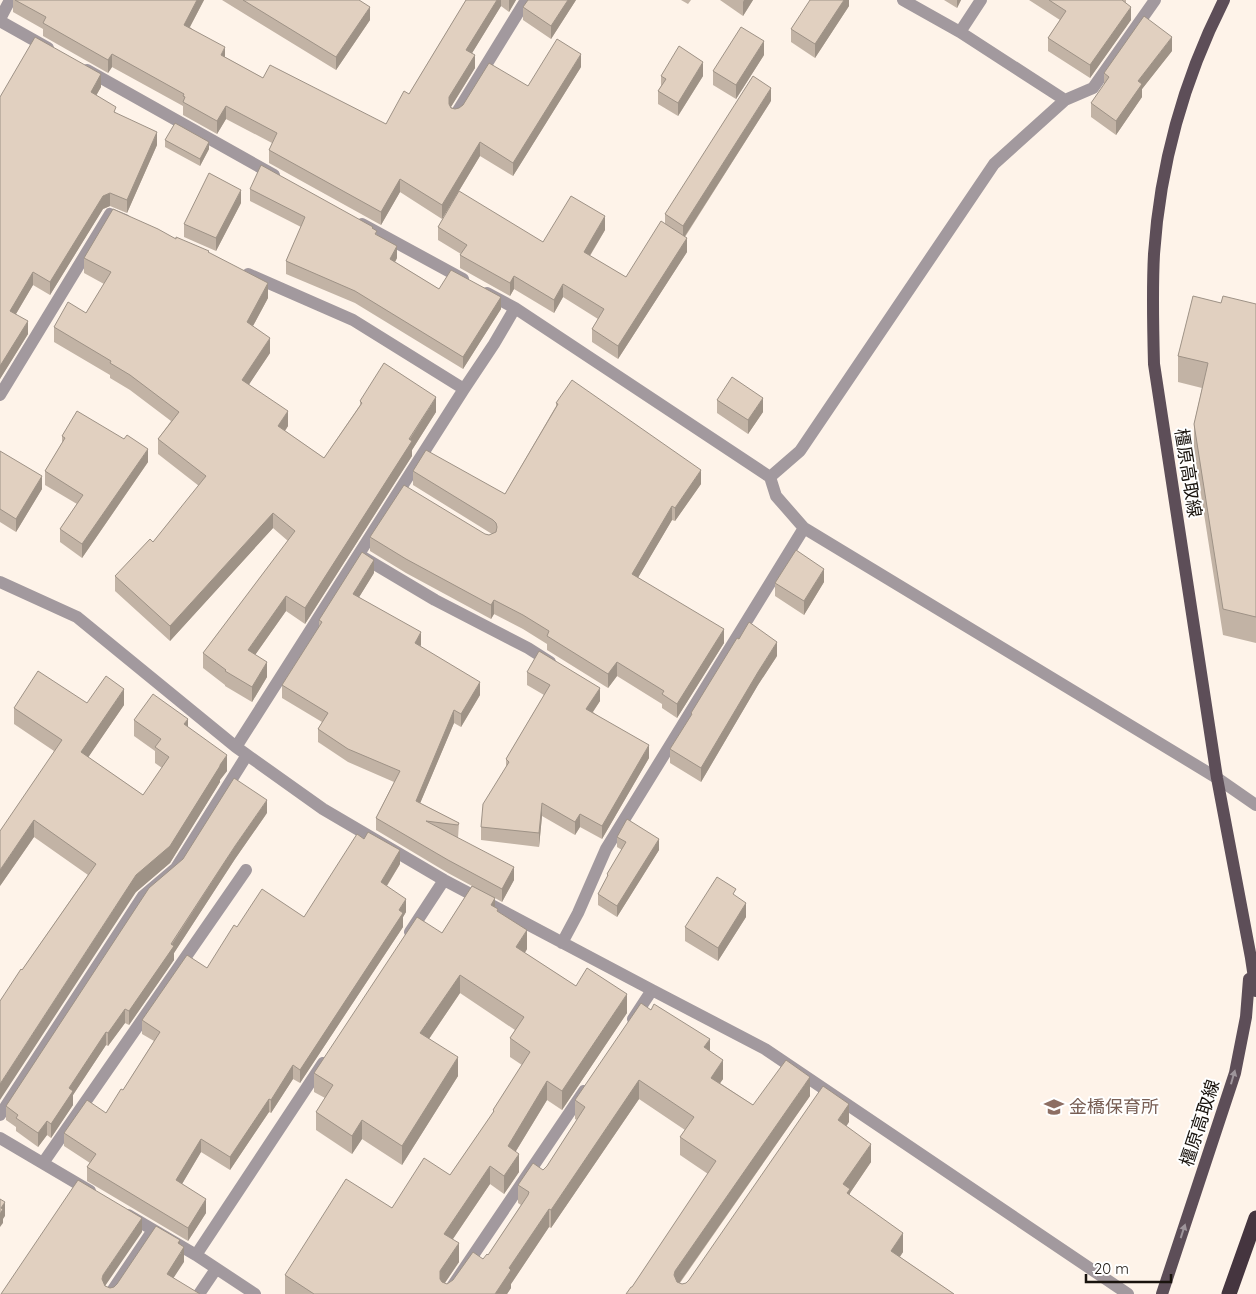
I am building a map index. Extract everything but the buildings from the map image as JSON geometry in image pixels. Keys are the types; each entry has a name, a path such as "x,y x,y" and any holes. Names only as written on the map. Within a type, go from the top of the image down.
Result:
{"highway":[{"path":"1229,1294 1256,1218"}],"main road":[{"name":"橿原高取線","path":"1224,0 1211,25 1187,85 1171,138 1160,197 1154,253 1152,305 1154,364 1217,778 1256,991"},
{"name":"橿原高取線","path":"1162,1294 1235,1073 1246,1017 1251,958"}],"street":[{"path":"10,0 0,20 59,54"},
{"path":"456,114 526,0"},
{"path":"903,0 960,32 1065,100"},
{"path":"960,32 981,0"},
{"path":"770,478 800,451 994,164 1065,100 1093,88 1155,0"},
{"path":"75,64 280,179"},
{"path":"0,395 110,214 137,226"},
{"path":"350,217 515,308 770,478 776,496 804,528 1217,778 1256,805"},
{"path":"236,269 353,320 464,389"},
{"path":"236,747 358,554 405,489 464,389 515,308"},
{"path":"562,943 578,913 606,849 804,528"},
{"path":"358,554 435,600 528,648 561,668"},
{"path":"0,582 77,617 236,747 323,809 444,880 765,1049 821,1093 1128,1294"},
{"path":"0,1115 143,896 176,868 248,755"},
{"path":"43,1163 246,870"},
{"path":"405,938 444,880"},
{"path":"624,1032 652,990"},
{"path":"196,1255 328,1055"},
{"path":"447,1294 591,1081"},
{"path":"0,1138 102,1199"},
{"path":"119,1209 196,1255 255,1294"},
{"path":"110,1294 153,1230"},
{"path":"199,1294 216,1269"}],"place":[{"name":"金橋保育所","path":"1054,1107"}]}
